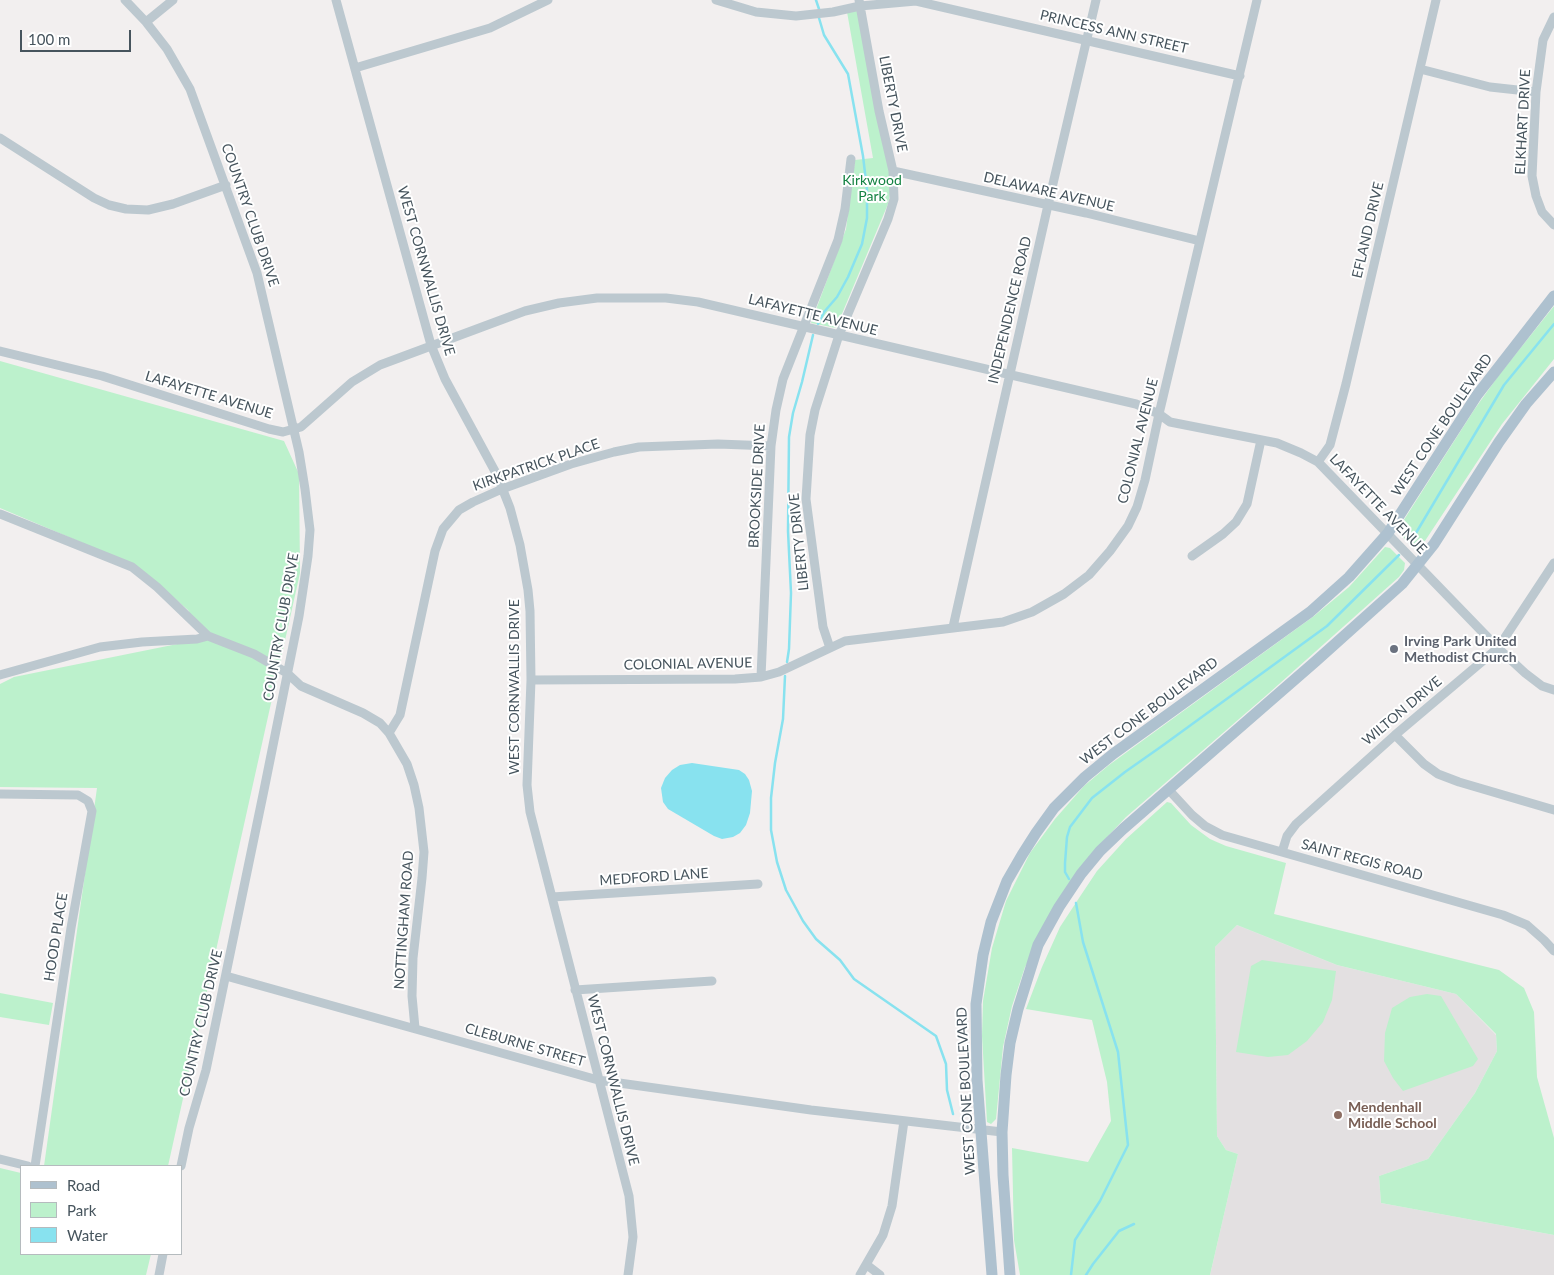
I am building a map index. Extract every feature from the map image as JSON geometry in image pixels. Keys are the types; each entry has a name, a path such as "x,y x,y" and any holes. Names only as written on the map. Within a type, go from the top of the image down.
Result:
{"main road":[{"name":"WEST CONE BOULEVARD","path":"992,1275 980,1129 975,1026 978,981 985,947 998,902 1007,881 1036,833 1054,808 1085,777 1113,754 1310,612 1349,577 1388,533 1477,395 1554,296"},
{"path":"1010,1275 1002,1132 1006,1075 1010,1044 1018,1009 1038,945 1081,874 1122,829 1402,584 1418,565 1455,512 1499,442 1526,404 1554,372"}],"street":[{"name":"COUNTRY CLUB DRIVE","path":"125,0 146,22 167,49 190,89 257,273 293,430 305,489 310,530 303,589 226,976 206,1070 189,1128 181,1165"},
{"path":"146,22 173,0"},
{"name":"WEST CORNWALLIS DRIVE","path":"336,0 431,345 445,379 497,475 517,531 525,566 530,611 531,680 528,799 532,824 631,1208 633,1236 628,1275"},
{"path":"354,68 490,28 548,0"},
{"name":"PRINCESS ANN STREET","path":"716,0 756,12 782,16 833,12 859,3 916,1 1240,76"},
{"name":"INDEPENDENCE ROAD","path":"953,627 1096,0"},
{"name":"COLONIAL AVENUE","path":"531,680 735,679 761,677 779,672 845,641 1003,622 1032,612 1064,594 1089,575 1110,552 1128,526 1137,507 1145,480 1257,0"},
{"name":"EFLAND DRIVE","path":"1318,462 1330,445 1436,0"},
{"name":"LIBERTY DRIVE","path":"830,648 823,627 806,499 810,435 815,410 839,335 888,219 894,199 893,171 879,112 859,3"},
{"name":"ELKHART DRIVE","path":"1554,17 1543,40 1536,92 1532,176 1542,212 1554,225"},
{"path":"1420,69 1490,87 1536,92"},
{"path":"0,138 94,198 126,209 148,210 173,204 226,185"},
{"name":"BROOKSIDE DRIVE","path":"761,677 771,446 776,410 783,380 838,240 846,209 851,159"},
{"name":"DELAWARE AVENUE","path":"893,171 1200,241"},
{"name":"LAFAYETTE AVENUE","path":"0,351 102,376 283,432 300,427 352,382 380,365 525,311 559,303 597,298 664,298 698,302 1136,404 1159,414 1170,422 1277,443 1318,462 1498,648 1525,674 1542,686 1554,690"},
{"path":"1192,556 1223,534 1240,516 1247,504 1261,440"},
{"name":"KIRKPATRICK PLACE","path":"389,733 400,715 440,534 459,510 502,489 571,464 614,452 639,448 718,444 771,446"},
{"name":"NOTTINGHAM ROAD","path":"0,514 132,567 157,587 208,636 254,654 287,672 301,686 363,713 380,723 389,733 406,764 414,785 419,808 424,852 413,958 412,996 415,1028"},
{"name":"WILTON DRIVE","path":"1282,852 1287,836 1296,824 1395,735 1498,648 1554,563"},
{"path":"0,675 100,647 142,642 197,639 208,636"},
{"path":"1395,735 1424,764 1438,774 1554,810"},
{"name":"SAINT REGIS ROAD","path":"1168,789 1182,806 1205,826 1222,835 1503,915 1527,925 1554,951"},
{"name":"HOOD PLACE","path":"0,794 78,795 88,801 92,812 71,928 35,1165"},
{"name":"MEDFORD LANE","path":"552,897 758,884"},
{"name":"CLEBURNE STREET","path":"226,976 598,1080 904,1121 1002,1132"},
{"path":"575,990 712,981"},
{"path":"860,1275 883,1235 892,1206 904,1121"},
{"path":"0,1159 24,1165"},
{"path":"159,1275 163,1255"},
{"path":"867,1265 880,1275"}],"shaded area":[{"name":"Mendenhall Middle School","path":"1237,925 1337,965 1456,994 1496,1035 1497,1051 1475,1093 1428,1159 1379,1176 1381,1203 1554,1235 1554,1275 1210,1275 1238,1154 1226,1150 1217,1136 1215,947"}],"green space":[{"name":"Kirkwood Park","path":"857,10 891,176 891,188 888,204 836,328 811,323 846,229 855,160 873,158 847,12"},
{"path":"1554,306 1554,359 1502,424 1419,550 1414,548 1400,534 1400,526 1474,410 1499,375"},
{"path":"0,361 284,441 299,474 300,573 168,1165 44,1165 97,788 0,787 0,684 14,677 202,639 188,610 137,566 0,508"},
{"path":"1385,547 1390,548 1405,563 1404,570 1399,577 1126,817 1090,855 1025,967 1012,1006 1003,1047 996,1119 991,1124 987,1122 982,1036 983,1001 992,948 1006,901 1030,853 1055,819 1084,786 1109,765 1314,616 1349,587"},
{"path":"1167,802 1171,803 1191,825 1210,839 1226,846 1286,863 1274,914 1499,970 1524,988 1534,1012 1537,1077 1554,1138 1554,1235 1381,1203 1379,1176 1428,1159 1475,1093 1497,1051 1496,1034 1456,994 1337,965 1237,925 1215,947 1217,1136 1226,1150 1238,1154 1210,1275 1020,1275 1014,1240 1012,1148 1088,1162 1111,1121 1107,1082 1092,1020 1026,1009 1060,927 1097,871 1126,839"},
{"path":"1262,960 1336,971 1332,1000 1323,1022 1307,1041 1288,1055 1268,1057 1236,1052 1251,966"},
{"path":"0,993 53,1003 49,1025 0,1017"},
{"path":"1427,994 1441,996 1478,1059 1473,1066 1403,1091 1384,1061 1385,1033 1392,1008 1410,997"},
{"path":"0,1168 20,1173 20,1255 151,1255 146,1275 0,1275"}],"water":[{"path":"692,763 739,770 745,774 752,791 750,813 746,825 740,833 733,837 722,839 714,836 668,809 663,802 661,788 665,778 680,765"}],"waterway":[{"path":"816,0 819,9"},
{"path":"818,324 848,277 862,244 867,218 867,190 863,156 848,74 824,35 819,18"},
{"path":"1410,543 1504,385 1554,324"},
{"path":"787,662 791,593 788,531 789,437 793,413 813,335"},
{"path":"1069,879 1065,872 1067,837 1070,827 1092,798 1327,626 1399,555"},
{"path":"785,676 783,719 771,798 771,830 777,862 786,890 803,921 816,939 840,960 854,979 936,1036 946,1064 947,1090 953,1114"},
{"path":"1071,1275 1075,1240 1100,1201 1128,1145 1118,1052 1083,942 1076,903"},
{"path":"1086,1275 1119,1231 1134,1224"}],"place":[{"name":"Irving Park United Methodist Church","path":"1394,649"},
{"name":"Mendenhall Middle School","path":"1338,1115"}]}
